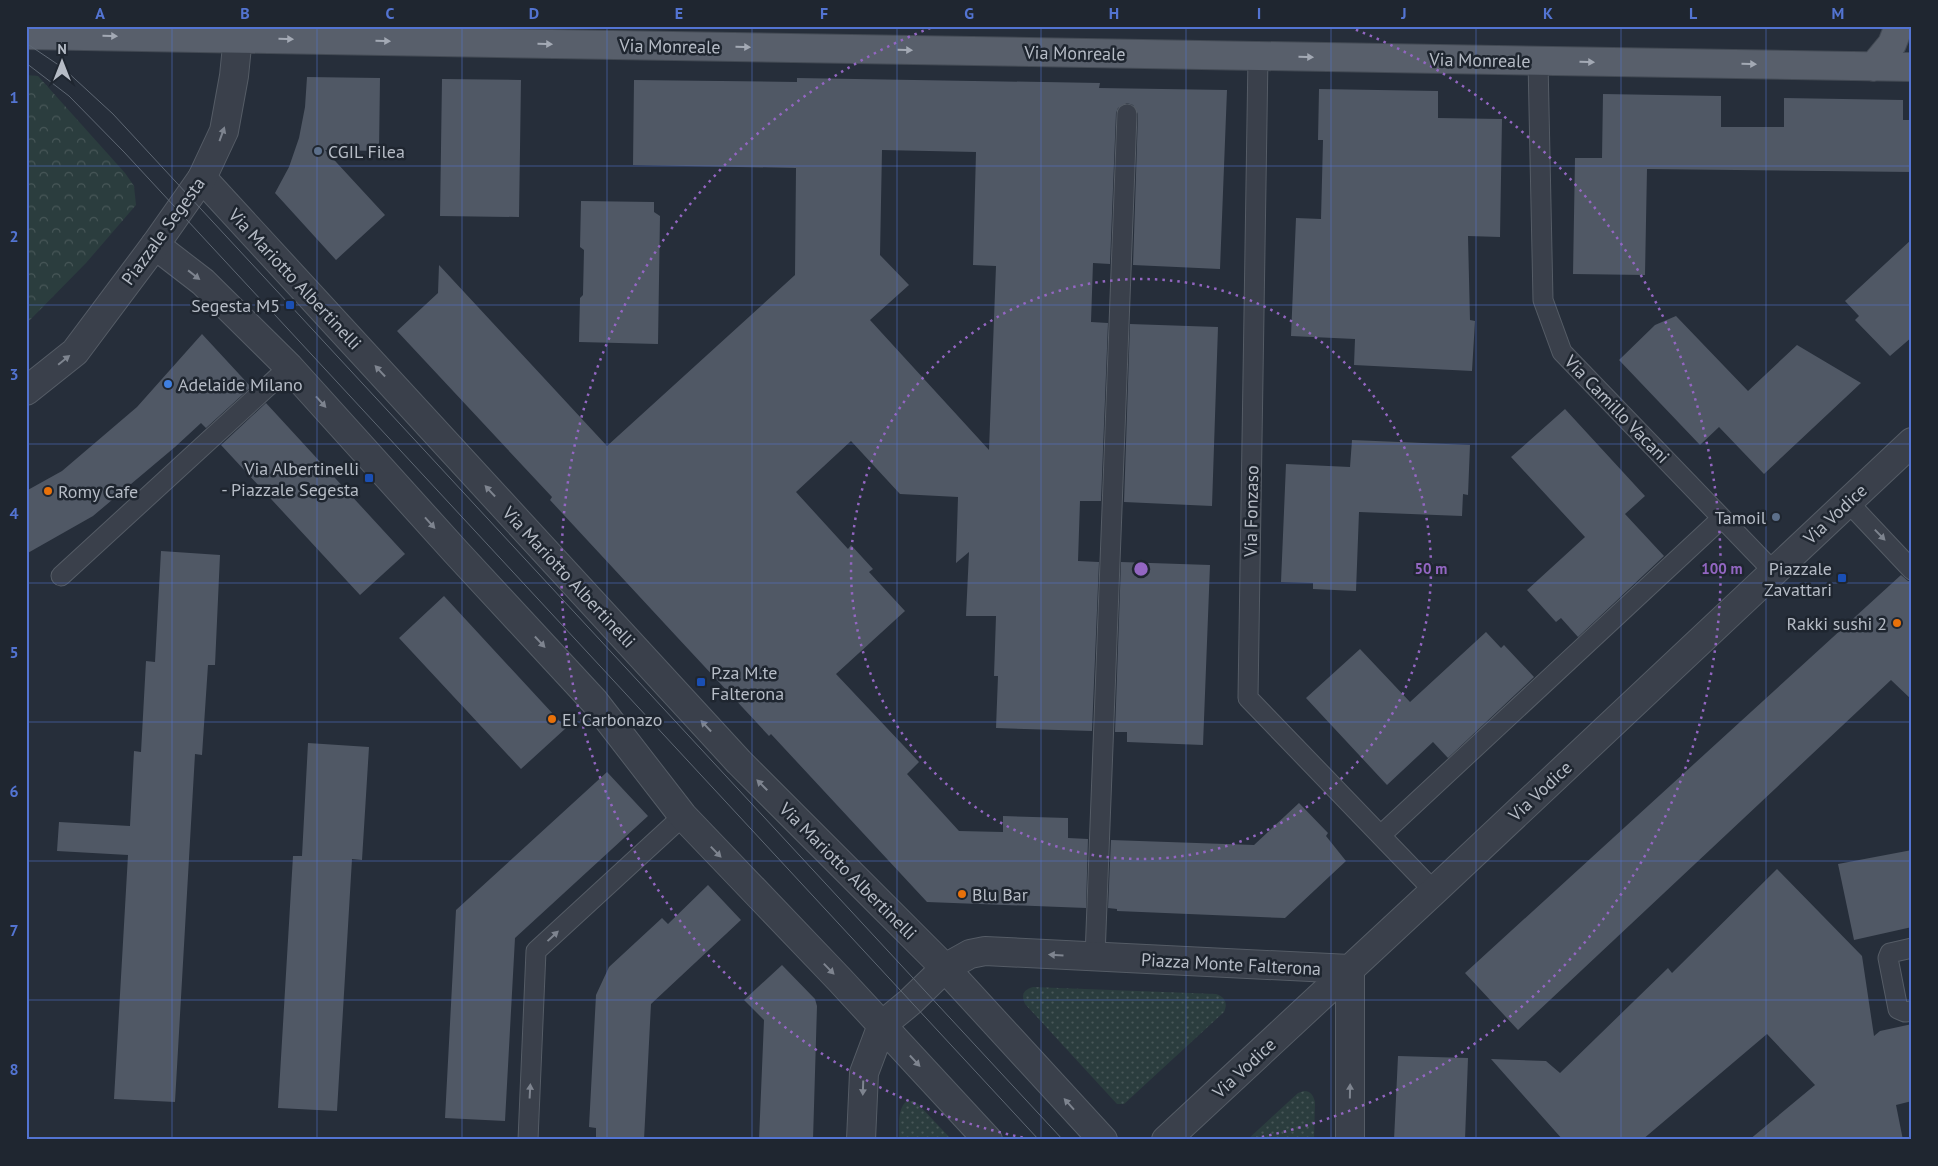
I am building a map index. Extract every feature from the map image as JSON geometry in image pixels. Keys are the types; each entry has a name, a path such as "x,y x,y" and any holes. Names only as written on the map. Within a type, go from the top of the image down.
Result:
{"main road":[{"path":"1873,67 1892,44 1899,26"},
{"path":"26,35 238,33"},
{"name":"Via Monreale","path":"238,33 334,33 1258,56 1912,67"}],"street":[{"name":"Piazzale Segesta","path":"26,391 75,352 156,245 202,178 224,131 234,76 238,33"},
{"name":"Via Mariotto Albertinelli","path":"202,178 739,762 945,968"},
{"path":"156,245 203,282 289,367 594,701 682,816 988,1140"},
{"name":"Via Vodice","path":"1166,1140 1912,442"},
{"name":"Piazza Monte Falterona","path":"861,1140 864,1073 882,1026 945,968 970,954 985,951 1350,969"},
{"path":"945,968 1103,1140"},
{"path":"1350,969 1350,1140"}],"lane":[{"name":"Via Fonzaso","path":"1258,56 1248,698 1434,891"},
{"name":"Via Camillo Vacani","path":"1538,61 1543,300 1562,352 1773,571"},
{"path":"1095,957 1127,114"},
{"path":"61,576 289,367"},
{"path":"1848,502 1912,570"},
{"path":"1381,835 1722,518"},
{"path":"528,1140 536,951 682,816"},
{"path":"1912,948 1890,953 1888,958 1898,1009 1905,1012 1912,1010"}],"green space":[{"path":"26,75 38,76 125,173 134,186 136,205 86,263 26,324"},
{"path":"1033,987 1216,994 1224,999 1226,1006 1224,1012 1124,1104 1117,1104 1025,1004 1024,993"},
{"path":"1304,1091 1311,1094 1315,1102 1314,1140 1247,1140 1298,1093"},
{"path":"907,1101 913,1101 918,1104 952,1140 899,1140 901,1109"}],"building":[{"path":"307,77 380,78 379,151 325,150 385,215 336,260 275,193 289,167 299,138 305,107"},
{"path":"797,78 1100,83 1099,88 1227,90 1220,269 1133,265 1138,114 1133,105 1127,103 1118,108 1116,113 1110,264 1093,263 1091,322 1108,323 1101,501 1080,501 1078,561 1099,562 1092,731 996,728 998,676 994,676 996,616 966,616 969,552 956,563 958,497 900,494 851,441 796,492 848,549 851,545 873,569 869,572 905,611 836,674 919,762 907,774 959,831 1003,832 1003,816 1068,818 1068,838 1088,839 1086,908 927,902 771,734 769,736 677,637 550,500 552,497 397,331 438,293 439,265 607,446 795,275 796,168 633,165 634,80 797,82","holes":["882,150 976,152 973,265 996,266 989,450 870,320 909,285 880,255"]},
{"path":"442,79 521,80 519,217 440,216"},
{"path":"1319,89 1438,91 1438,118 1502,119 1500,237 1468,236 1470,320 1475,321 1472,371 1354,365 1355,339 1291,336 1296,218 1321,219 1323,140 1318,140"},
{"path":"1603,94 1721,96 1721,127 1784,127 1784,98 1903,100 1903,120 1912,120 1912,172 1647,169 1645,275 1573,274 1575,158 1602,158"},
{"path":"581,201 654,202 654,212 660,216 658,344 579,342 584,250 580,247"},
{"path":"1912,239 1912,337 1890,356 1855,320 1859,316 1845,301"},
{"path":"1676,316 1748,391 1797,345 1861,383 1764,474 1719,427 1700,445 1619,360 1655,325"},
{"path":"1130,324 1218,327 1212,506 1124,502"},
{"path":"202,334 251,387 206,428 201,423 93,516 26,554 26,491 62,471 137,407"},
{"path":"266,403 405,554 360,595 221,445"},
{"path":"1565,409 1645,496 1625,514 1664,556 1578,637 1561,618 1556,622 1527,590 1585,537 1511,457"},
{"path":"1352,440 1470,445 1468,495 1463,494 1462,516 1359,512 1356,591 1313,589 1313,583 1281,582 1286,464 1350,467"},
{"path":"161,551 220,555 215,665 208,665 202,755 195,754 175,1102 114,1099 128,855 57,851 59,822 130,826 134,751 141,752 146,661 155,662"},
{"path":"1121,562 1210,565 1203,745 1127,742 1127,732 1115,732"},
{"path":"1901,575 1908,581 1912,581 1912,700 1891,680 1518,1030 1465,973"},
{"path":"444,596 566,728 521,769 399,638"},
{"path":"1486,632 1501,648 1504,645 1534,677 1448,758 1433,742 1387,785 1306,698 1360,649 1410,702"},
{"path":"308,743 369,747 362,860 352,859 337,1111 278,1108 293,856 302,856"},
{"path":"607,772 648,816 515,938 505,1121 445,1118 456,910"},
{"path":"1299,803 1328,833 1326,836 1346,861 1285,918 1117,911 1117,909 1108,908 1111,840 1254,845"},
{"path":"1912,850 1912,927 1854,940 1838,864"},
{"path":"1777,869 1862,956 1874,1036 1880,1031 1912,1024 1912,1101 1896,1105 1903,1140 1749,1140 1815,1085 1767,1034 1642,1140 1563,1140 1491,1059 1546,1061 1560,1073 1668,968 1672,973"},
{"path":"708,885 741,920 651,1004 644,1140 596,1140 596,1128 589,1127 596,995 609,967 662,918 668,924"},
{"path":"782,965 815,999 817,1006 813,1140 759,1140 764,1020 744,1000"},
{"path":"1398,1056 1468,1058 1465,1140 1394,1140"}],"tram line":[{"path":"26,43 63,68 113,114 1063,1140"},
{"path":"26,63 69,96 124,152 1039,1140"}],"place":[{"name":"CGIL Filea","path":"318,151"},
{"name":"Segesta M5","path":"290,305"},
{"name":"Adelaide Milano","path":"168,384"},
{"name":"Via Albertinelli - Piazzale Segesta","path":"369,478"},
{"name":"Romy Cafe","path":"48,491"},
{"name":"Tamoil","path":"1776,517"},
{"name":"Piazzale Zavattari","path":"1842,578"},
{"name":"Rakki sushi 2","path":"1897,623"},
{"name":"P.za M.te Falterona","path":"701,682"},
{"name":"El Carbonazo","path":"552,719"},
{"name":"Blu Bar","path":"962,894"}]}
